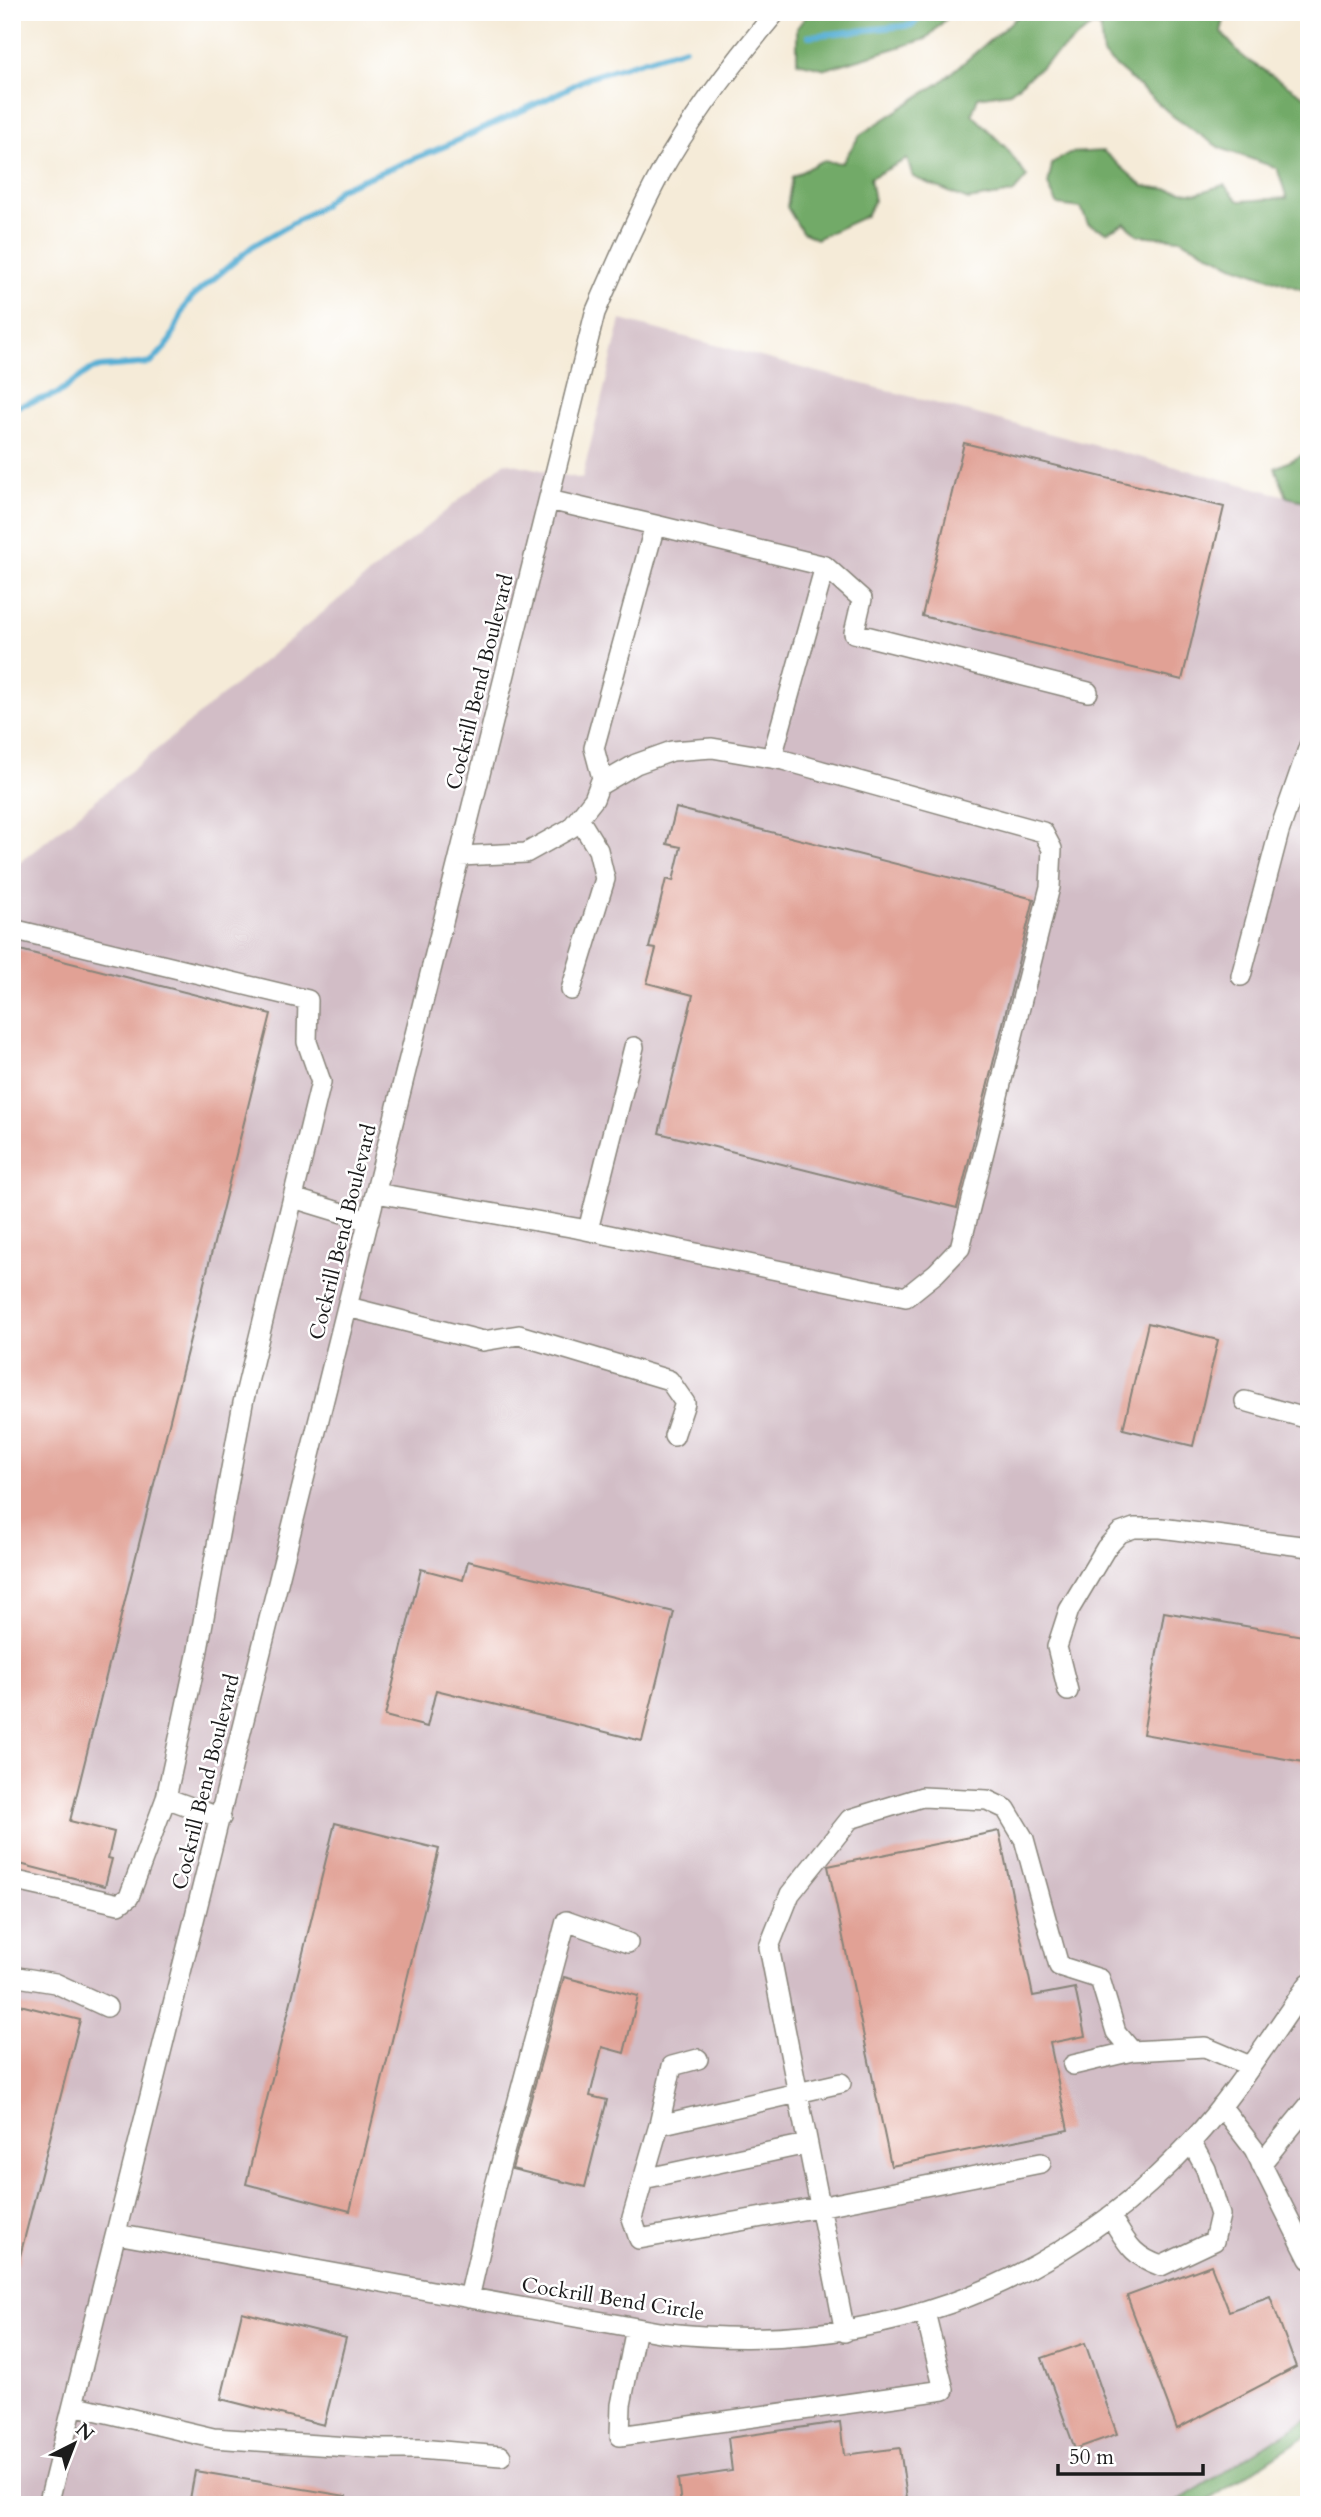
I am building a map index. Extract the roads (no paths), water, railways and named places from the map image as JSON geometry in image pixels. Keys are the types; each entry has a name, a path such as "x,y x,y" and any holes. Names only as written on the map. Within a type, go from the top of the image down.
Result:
{"street":[{"name":"Cockrill Bend Boulevard","path":"48,2505 596,313 630,232 662,171 740,55 776,12"},
{"path":"549,500 825,566 862,599 854,633 1088,692"},
{"path":"460,856 526,853 571,828 594,799 602,778 594,748 655,525"},
{"path":"772,757 825,566"},
{"path":"1241,976 1279,832 1309,746"},
{"path":"376,1193 588,1230 906,1297 936,1273 960,1248 1050,887 1052,849 1043,832 772,757 712,748 672,751 636,764 600,785"},
{"path":"570,990 605,879 598,850 579,819"},
{"path":"12,929 308,1000 307,1042 321,1082 243,1404 197,1655 166,1798 129,1897 119,1904 12,1880"},
{"path":"588,1230 634,1047"},
{"path":"293,1198 369,1221"},
{"path":"348,1307 483,1341 519,1335 669,1380 685,1403 674,1436"},
{"path":"1245,1401 1309,1419"},
{"path":"1068,1690 1058,1647 1069,1610 1107,1548 1120,1533 1134,1528 1161,1528 1309,1547"},
{"path":"845,2332 769,1947 790,1894 850,1819 922,1797 988,1800 1006,1809 1024,1839 1059,1966 1100,1979 1116,2032 1132,2051"},
{"path":"166,1798 220,1818"},
{"path":"470,2298 495,2186 566,1922 628,1943"},
{"path":"12,1976 55,1983 107,2007"},
{"name":"Cockrill Bend Circle","path":"116,2234 636,2328 722,2338 774,2338 845,2332 925,2312 995,2285 1074,2242 1110,2216 1158,2175 1222,2106 1309,1983"},
{"path":"1073,2065 1132,2051 1205,2047 1250,2066"},
{"path":"698,2059 672,2066 659,2125 632,2218 639,2239 1041,2163"},
{"path":"659,2125 841,2083"},
{"path":"1261,2164 1309,2105"},
{"path":"1222,2106 1254,2149 1309,2259"},
{"path":"1110,2216 1134,2253 1161,2266 1214,2241 1220,2215 1206,2169 1191,2142"},
{"path":"643,2179 807,2144"},
{"path":"636,2328 621,2405 620,2436 944,2390 925,2312"},
{"path":"73,2405 213,2438 501,2456"}],"waterway":[{"path":"809,36 913,25 923,12"},
{"path":"12,408 57,394 90,370 151,363 169,343 185,306 193,296 253,246 322,206 339,189 443,147 589,77 685,48"}]}
